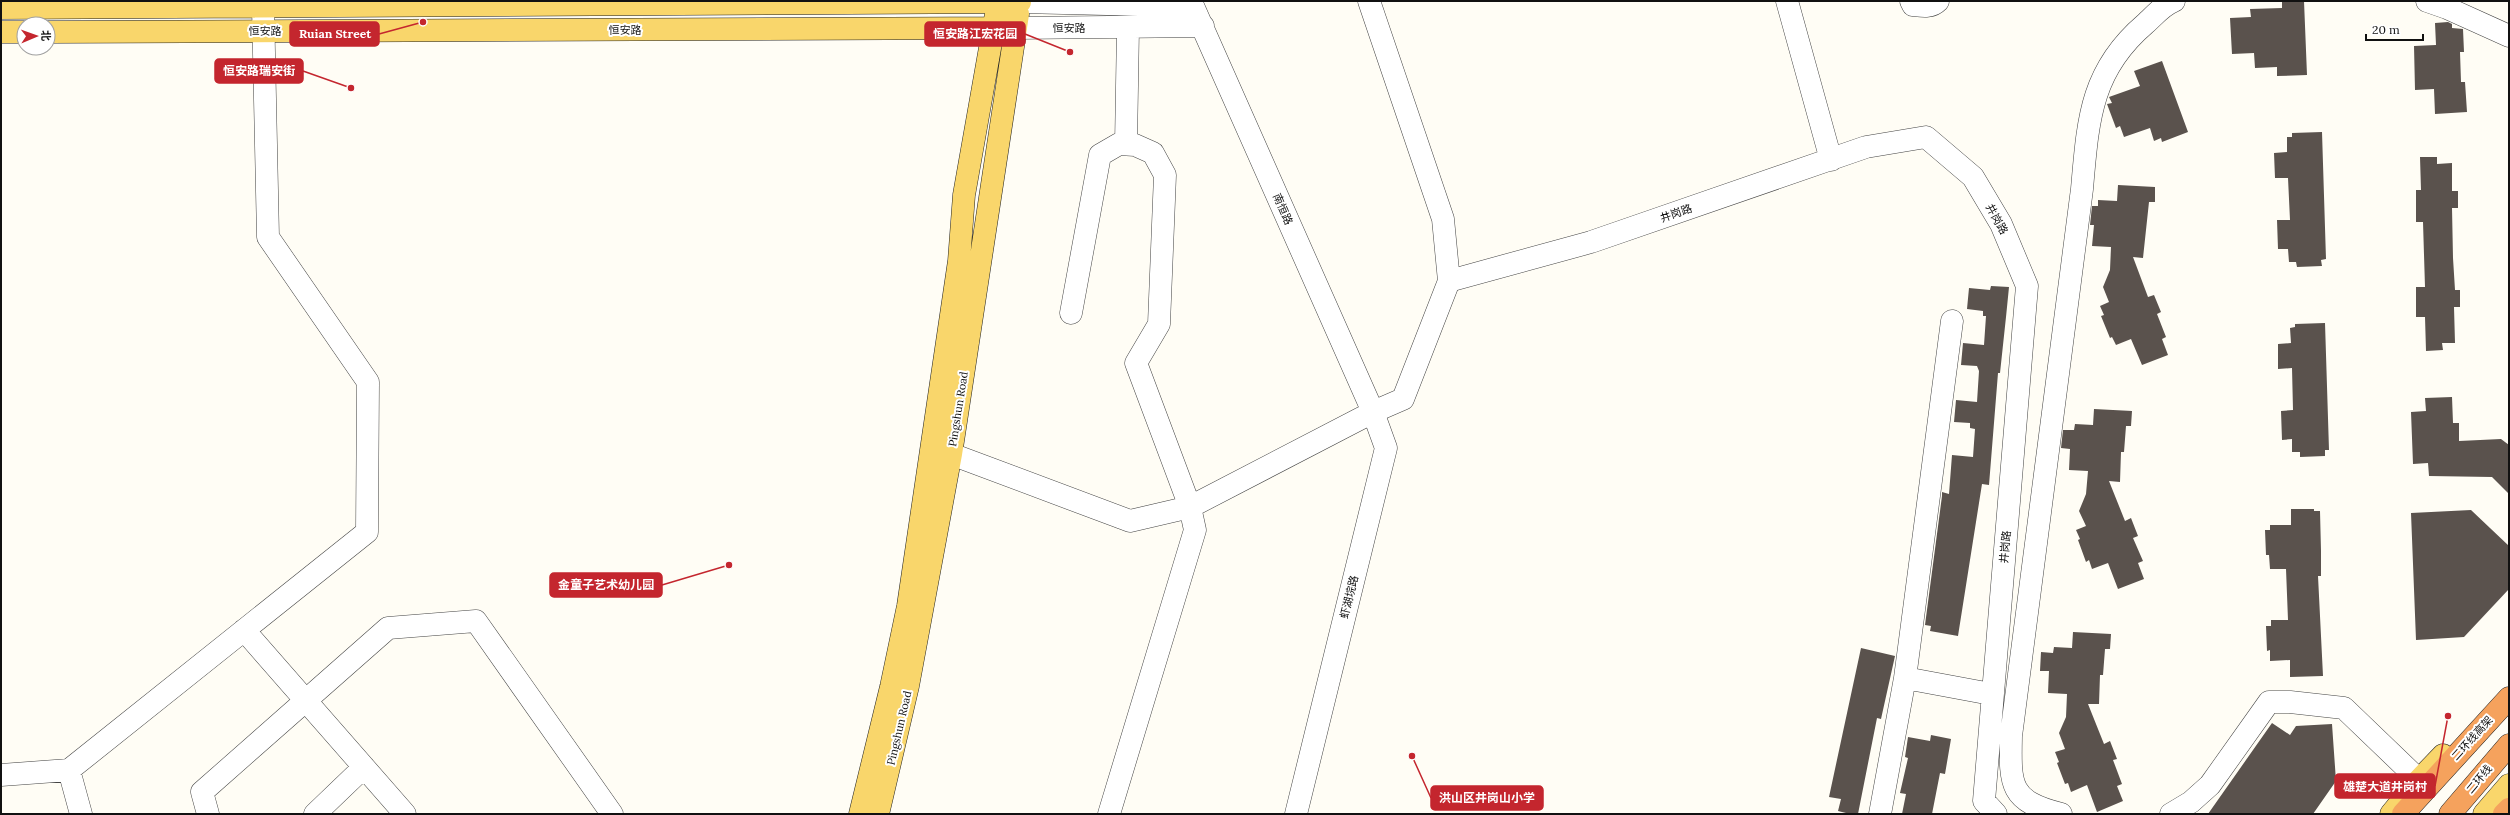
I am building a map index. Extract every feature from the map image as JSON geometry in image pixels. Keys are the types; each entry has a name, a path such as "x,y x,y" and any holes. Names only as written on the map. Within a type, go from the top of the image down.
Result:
{"highway":[{"name":"二环线高架","path":"2403,814 2509,698"},
{"name":"二环线","path":"2450,814 2509,745"},
{"path":"2504,814 2509,809"}],"main road":[{"name":"Pingshun Road","path":"860,814 891,687 908,606 958,261 964,195 997,2"},
{"path":"1,8 187,5 263,7 601,3 1020,2"},
{"name":"Pingshun Road","path":"878,814 908,686 951,454 1020,2"},
{"name":"恒安路","path":"56,32 1016,28"},
{"path":"1,32 16,32"},
{"path":"2391,814 2419,780 2509,689"},
{"path":"2484,814 2509,786"}],"street":[{"path":"951,454 1130,521 1190,507 1374,412 1403,399 1449,281 1443,219 1369,1"},
{"path":"1787,1 1831,160"},
{"path":"1911,1 1913,5 1923,6 1935,4 1938,1"},
{"path":"2061,814 2038,808 2020,795 2012,783 2010,771 2011,736 2082,189 2088,121 2108,64 2126,40 2174,1"},
{"path":"2427,1 2447,8 2509,36"},
{"name":"南恒路","path":"1020,2 1193,6 1374,412"},
{"path":"1,776 69,770 367,532 368,382 268,236 263,7"},
{"name":"恒安路","path":"1016,28 1203,26"},
{"path":"1126,144 1128,28"},
{"name":"井岗路","path":"1449,281 1591,242 1866,147 1926,137 1973,177 2001,224 2027,286 2022,366 1991,694 1984,801 1996,814"},
{"path":"1071,313 1100,155 1119,144 1135,144 1153,153 1165,175 1159,324 1136,363 1190,507 1194,530 1109,814"},
{"path":"1880,814 1905,678 1952,321"},
{"name":"虾湖垸路","path":"1296,814 1386,448 1374,412"},
{"path":"208,814 202,792 388,628 476,621 612,814"},
{"path":"244,630 405,814"},
{"path":"1905,678 1991,694"},
{"path":"2171,814 2191,802 2210,785 2269,702 2290,702 2344,708 2419,780"},
{"path":"315,814 364,767"},
{"path":"69,770 81,814"}],"building":[{"path":"2282,1 2304,1 2307,75 2277,76 2277,67 2255,68 2254,53 2232,54 2230,18 2251,17 2250,9 2282,8"},
{"path":"2448,22 2452,24 2452,28 2463,29 2464,52 2460,52 2461,82 2465,82 2467,112 2435,114 2434,89 2415,90 2414,46 2436,45 2435,23"},
{"path":"2162,61 2188,132 2162,142 2161,138 2154,141 2150,128 2124,137 2120,126 2116,128 2107,104 2112,103 2109,97 2140,86 2134,71"},
{"path":"2322,132 2326,259 2321,260 2322,266 2297,267 2296,262 2289,262 2288,249 2278,249 2277,220 2290,220 2288,178 2275,178 2274,153 2287,152 2287,137 2292,137 2292,133"},
{"path":"2420,157 2437,157 2437,164 2452,163 2452,191 2458,191 2458,208 2452,208 2455,290 2460,290 2460,307 2454,307 2455,343 2442,343 2443,350 2426,351 2425,317 2416,317 2416,287 2425,287 2423,222 2416,222 2416,190 2421,190"},
{"path":"2118,185 2155,187 2155,202 2149,202 2143,258 2133,257 2148,297 2154,295 2161,312 2157,314 2166,337 2162,339 2168,355 2142,365 2131,339 2116,345 2112,337 2110,338 2101,316 2104,315 2100,306 2109,302 2103,287 2110,270 2111,247 2092,246 2094,225 2090,225 2092,206 2098,206 2098,200 2117,201"},
{"path":"1991,286 2009,287 2000,373 1998,373 1989,485 1982,484 1958,636 1930,631 1931,626 1925,625 1942,492 1949,494 1952,455 1973,457 1975,429 1970,428 1970,423 1954,422 1956,400 1977,402 1979,371 1977,366 1961,365 1963,343 1984,345 1986,316 1983,316 1983,311 1967,309 1969,288 1990,290"},
{"path":"2325,323 2329,450 2325,450 2325,456 2300,457 2300,452 2292,452 2292,439 2282,440 2281,411 2293,410 2292,368 2278,369 2278,344 2291,343 2290,328 2295,327 2295,324"},
{"path":"2452,397 2453,423 2459,423 2459,441 2501,439 2509,445 2509,494 2492,477 2429,476 2428,463 2413,464 2411,412 2426,411 2425,398"},
{"path":"2094,409 2132,411 2131,426 2126,426 2124,452 2121,452 2120,482 2109,481 2125,521 2131,518 2138,536 2133,538 2143,561 2138,563 2144,579 2118,589 2108,563 2092,569 2089,560 2086,562 2076,530 2086,526 2079,511 2086,494 2088,471 2069,470 2070,449 2061,448 2063,430 2074,430 2075,424 2093,425"},
{"path":"2291,509 2314,509 2314,511 2320,511 2321,576 2318,576 2323,676 2290,677 2290,660 2270,661 2270,650 2267,651 2266,626 2271,626 2271,620 2288,620 2286,569 2270,569 2269,555 2266,555 2265,530 2270,530 2270,525 2291,525"},
{"path":"2471,510 2509,546 2509,589 2464,637 2416,640 2411,513"},
{"path":"2073,632 2111,634 2110,649 2105,649 2103,675 2100,675 2099,704 2088,704 2104,744 2110,741 2117,759 2113,760 2122,784 2117,786 2123,801 2097,812 2087,785 2071,792 2068,783 2065,784 2057,763 2059,762 2055,752 2065,749 2059,733 2066,717 2067,694 2048,693 2049,671 2040,671 2041,652 2053,653 2054,647 2072,648"},
{"path":"1861,648 1895,656 1881,719 1877,718 1858,814 1850,814 1838,811 1841,799 1829,797"},
{"path":"2272,723 2290,735 2296,726 2332,724 2336,781 2313,814 2208,814"},
{"path":"1931,735 1951,739 1945,774 1940,773 1932,814 1902,814 1906,794 1900,793 1908,758 1905,757 1908,737 1930,741"}],"place":[{"name":"Ruian Street","path":"423,22"},
{"name":"恒安路江宏花园","path":"1070,52"},
{"name":"恒安路瑞安街","path":"351,88"},
{"name":"金童子艺术幼儿园","path":"729,565"},
{"name":"雄楚大道井岗村","path":"2448,716"},
{"name":"洪山区井岗山小学","path":"1412,756"}]}
